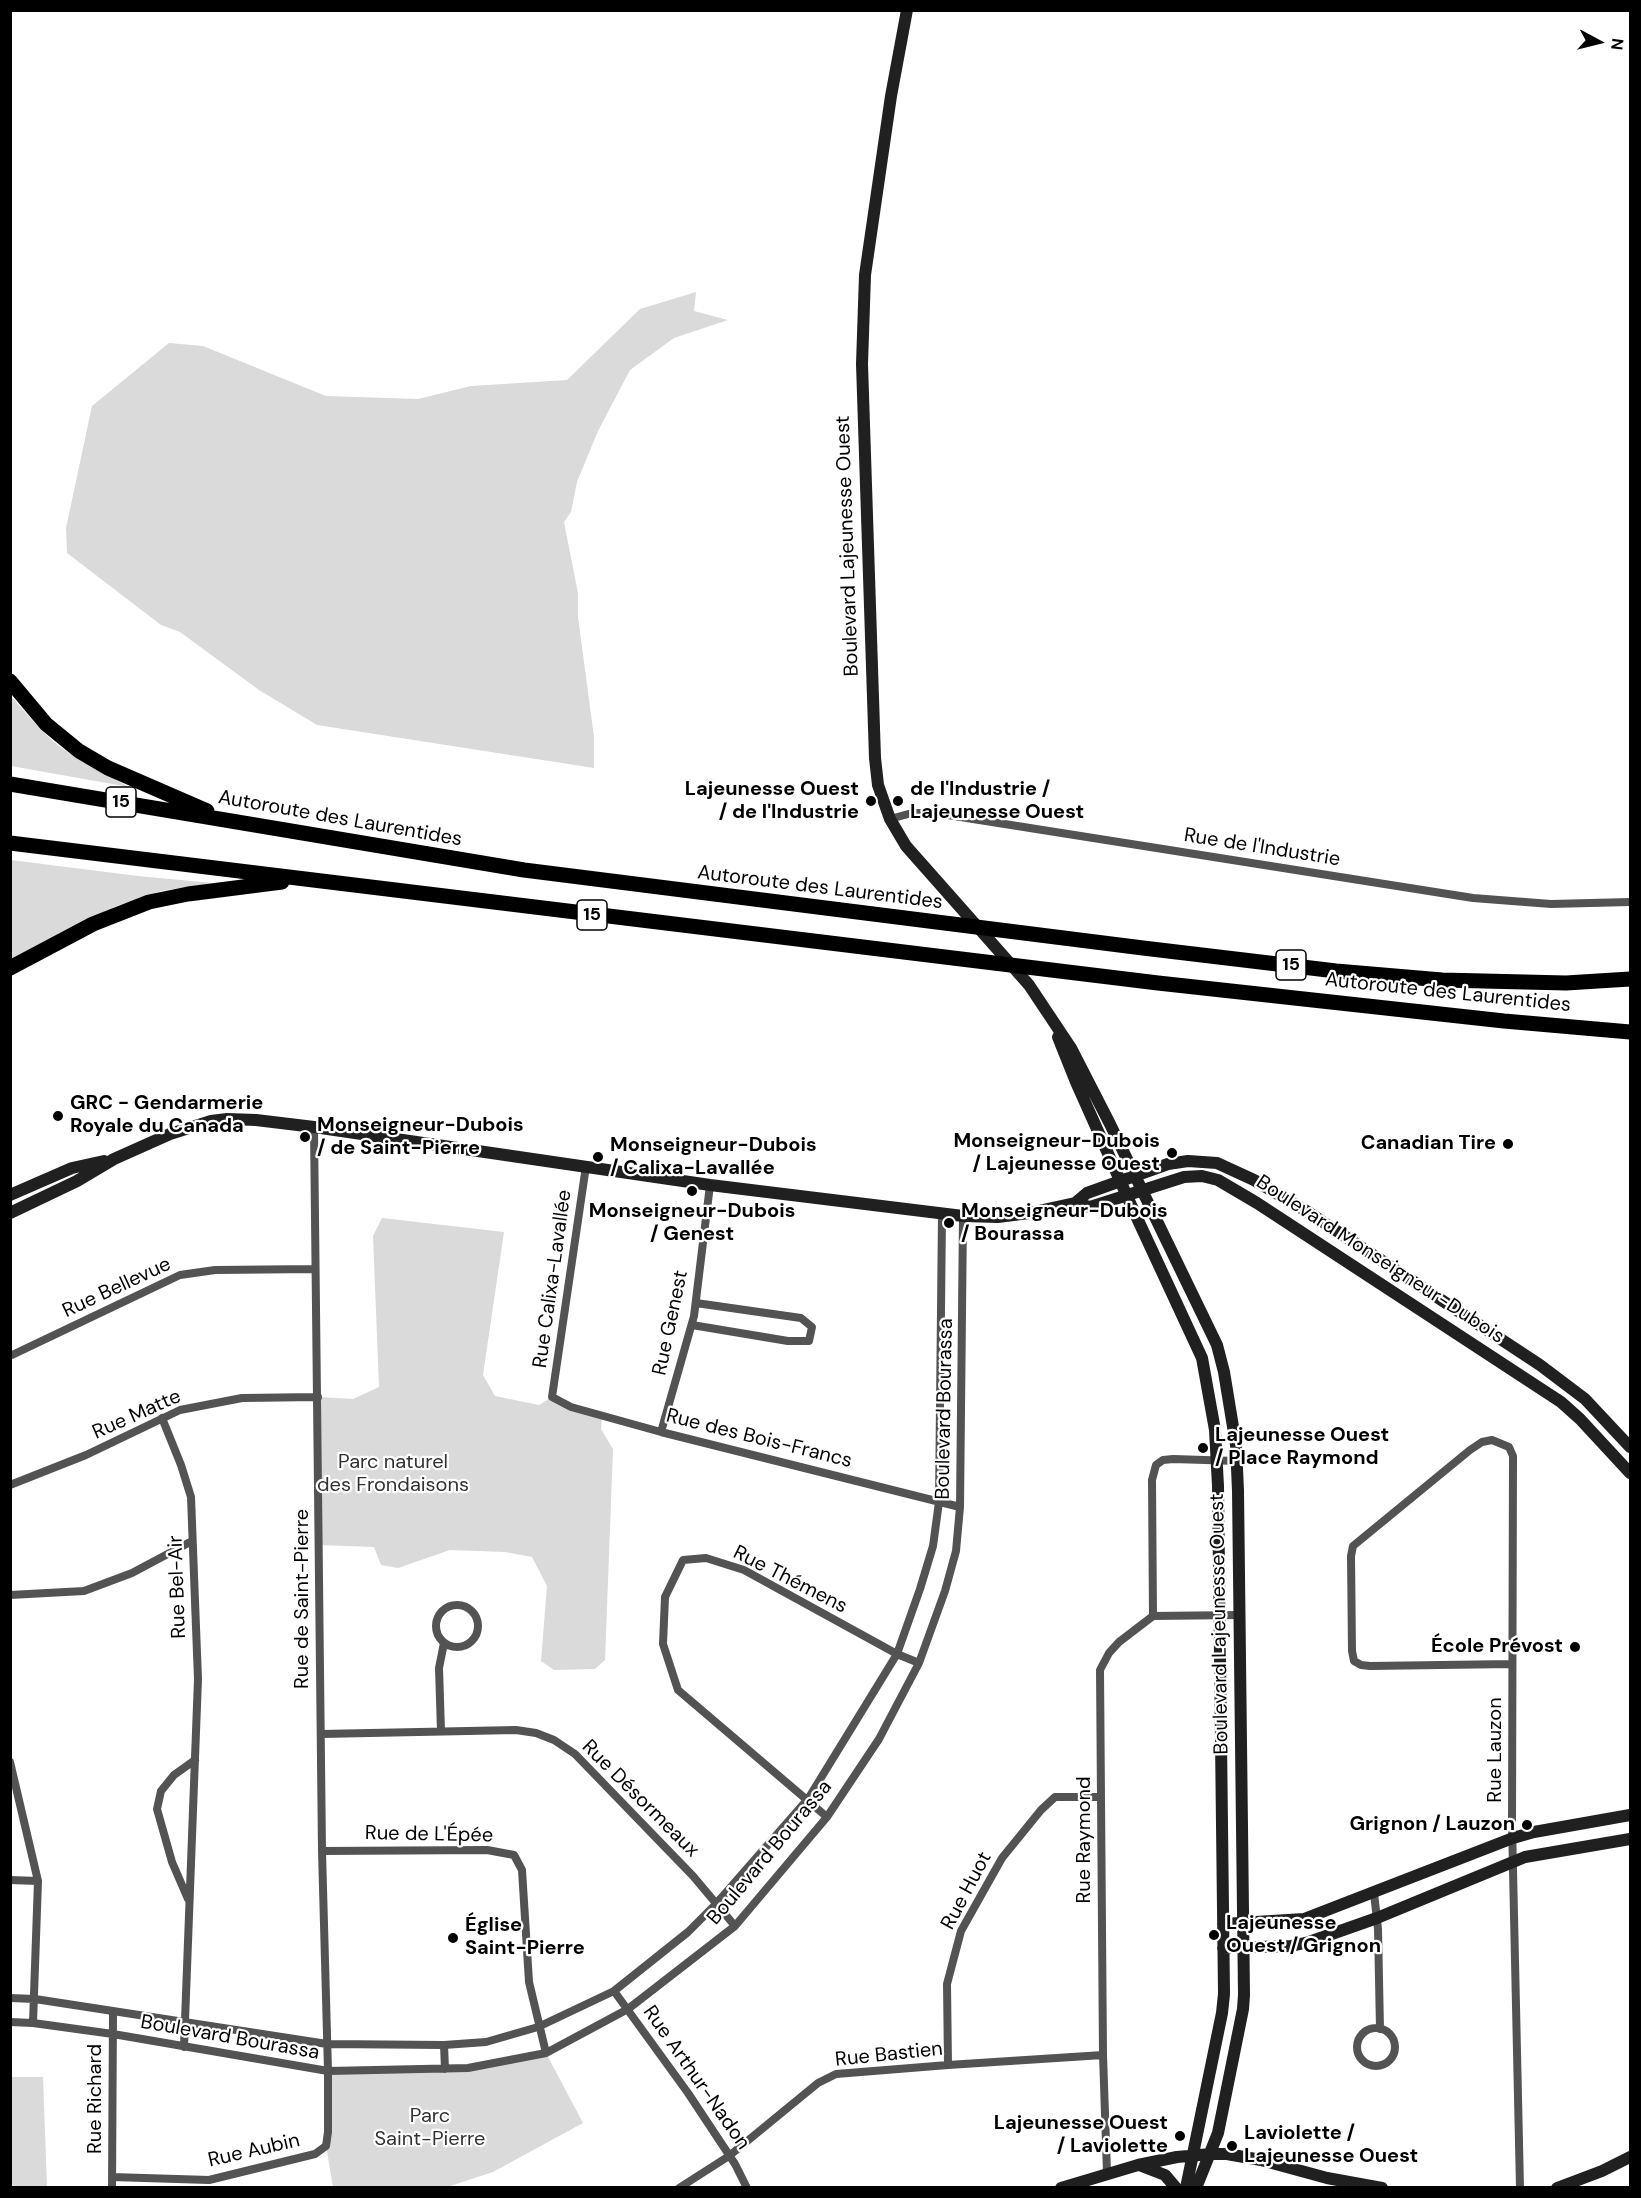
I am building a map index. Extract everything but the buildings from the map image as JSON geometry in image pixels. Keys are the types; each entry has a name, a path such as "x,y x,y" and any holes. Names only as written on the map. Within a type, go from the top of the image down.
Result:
{"highway":[{"path":"10,681 46,724 88,757 232,822"},
{"name":"Autoroute des Laurentides","path":"10,784 524,870 875,916 1366,974 1442,980 1566,983 1630,979"},
{"name":"Autoroute des Laurentides","path":"10,843 1043,970 1574,1028 1630,1032"},
{"path":"10,968 93,924 149,902 188,894 306,879"},
{"path":"1566,983 1630,988"},
{"path":"1574,1028 1630,1040"}],"street":[{"name":"Boulevard Lajeunesse Ouest","path":"908,10 891,96 865,275 862,364 875,758 878,785 890,819 909,850 1029,985 1071,1048 1086,1076 1217,1345 1224,1372 1237,1461 1244,1923 1243,2010 1218,2133 1196,2187"},
{"name":"Rue de l'Industrie","path":"890,819 912,813 935,813 1473,898 1551,904 1630,902"},
{"name":"Boulevard Lajeunesse Ouest","path":"1054,1023 1063,1053 1202,1358 1208,1384 1217,1460 1224,1994 1186,2187"},
{"name":"Boulevard Monseigneur-Dubois","path":"10,1213 77,1181 114,1159 170,1134 211,1122 242,1119 314,1127 710,1185 963,1216 998,1217 1075,1203 1090,1207 1141,1190 1202,1176 1232,1187 1561,1402 1630,1473"},
{"name":"Rue de Saint-Pierre","path":"314,1127 322,1851 327,2071"},
{"name":"Boulevard Monseigneur-Dubois","path":"10,1195 72,1168 114,1159"},
{"name":"Boulevard Monseigneur-Dubois","path":"1075,1203 1087,1193 1168,1164 1188,1161 1217,1163 1254,1180 1308,1212 1551,1373 1585,1399 1630,1447"},
{"name":"Rue Calixa-Lavallée","path":"552,1397 586,1166"},
{"name":"Rue Genest","path":"661,1431 692,1325 710,1185"},
{"name":"Boulevard Bourassa","path":"10,1998 34,1999 327,2044 444,2045 486,2042 538,2027 614,1991 688,1932 716,1904 808,1799 897,1654 933,1546 939,1502 942,1214"},
{"name":"Boulevard Bourassa","path":"10,2022 33,2022 112,2034 327,2071 468,2068 546,2053 628,2009 735,1926 827,1817 879,1739 919,1663 945,1591 956,1551 960,1507 963,1216"},
{"name":"Rue Bellevue","path":"10,1356 180,1275 215,1270 315,1269"},
{"path":"692,1325 788,1341 808,1341 812,1327 801,1318 696,1303"},
{"name":"Rue Matte","path":"10,1485 86,1455 180,1410 242,1398 318,1397"},
{"name":"Rue des Bois-Francs","path":"552,1397 571,1407 960,1507"},
{"name":"Rue Bel-Air","path":"162,1418 191,1497 198,1679 184,2048"},
{"name":"Rue Lauzon","path":"1512,1664 1370,1666 1361,1665 1354,1660 1352,1651 1351,1556 1353,1546 1482,1442 1492,1440 1509,1447 1513,1456 1513,1838 1520,2187"},
{"path":"1237,1461 1163,1460 1156,1465 1153,1472 1154,1616 1240,1615"},
{"path":"10,1595 84,1591 132,1573 192,1541"},
{"name":"Rue Thémens","path":"827,1817 678,1690 663,1644 665,1596 683,1560 706,1558 744,1570 897,1654 919,1663"},
{"path":"441,1731 440,1668 444,1643 436,1631 437,1616 448,1606 455,1604 469,1609 477,1619 477,1633 474,1639 456,1647 444,1643"},
{"name":"Rue Raymond","path":"1107,2174 1103,2055 1100,1670 1109,1653 1119,1642 1154,1616"},
{"name":"Rue Désormeaux","path":"321,1734 516,1730 536,1733 554,1740 574,1754 693,1876 735,1926"},
{"name":"Rue Bel-Air","path":"189,1902 172,1862 157,1809 161,1791 174,1775 195,1760"},
{"path":"10,1762 38,1881 33,2022"},
{"name":"Rue Huot","path":"948,2065 947,1984 960,1931 1008,1850 1041,1810 1055,1797 1101,1797"},
{"path":"1223,1924 1304,1919 1513,1838 1534,1832 1630,1815"},
{"path":"1223,1948 1291,1946 1309,1942 1377,1918 1526,1857 1630,1839"},
{"name":"Rue de L'Épée","path":"322,1851 487,1850 514,1855 522,1870 529,1982 546,2053"},
{"path":"10,1880 38,1881"},
{"path":"1374,1893 1377,1918 1380,2029"},
{"name":"Rue Arthur-Nadon","path":"614,1991 729,2156 747,2187"},
{"name":"Rue Richard","path":"112,2187 113,2012"},
{"path":"1380,2029 1389,2033 1393,2040 1395,2046 1393,2055 1383,2065 1368,2065 1360,2058 1357,2044 1365,2031 1380,2029"},
{"path":"444,2045 445,2069"},
{"name":"Rue Bastien","path":"679,2187 729,2156 818,2083 836,2074 1103,2055"},
{"name":"Rue Aubin","path":"112,2177 208,2180 315,2154 326,2146 327,2071"},
{"path":"1061,2187 1138,2165 1193,2154 1227,2154 1261,2160 1328,2178 1382,2187"},
{"path":"1557,2187 1602,2171 1630,2157"},
{"path":"1138,2165 1165,2175 1176,2187"}],"green space":[{"path":"696,292 694,311 728,320 674,338 630,370 598,431 577,482 571,512 564,522 578,593 578,617 594,737 594,768 317,725 259,690 180,632 161,625 67,553 66,528 92,406 169,343 203,346 326,396 418,399 471,386 567,380 640,309"},
{"path":"10,695 55,743 76,758 129,787 11,766"},
{"path":"11,860 213,883 161,891 117,906 11,960"},
{"name":"Parc naturel des Frondaisons","path":"382,1218 504,1232 483,1375 495,1396 539,1405 552,1397 602,1415 601,1429 613,1449 605,1660 595,1669 554,1670 541,1661 547,1586 532,1557 505,1552 450,1550 398,1568 381,1565 374,1547 319,1545 318,1397 353,1399 379,1387 373,1236"},
{"name":"Parc Saint-Pierre","path":"546,2053 583,2123 493,2172 447,2187 333,2187 326,2146 328,2071 445,2069"},
{"path":"11,2077 43,2077 47,2187 11,2187"}],"place":[{"name":"Lajeunesse Ouest / de l'Industrie","path":"871,801"},
{"name":"de l'Industrie / Lajeunesse Ouest","path":"898,801"},
{"name":"GRC - Gendarmerie Royale du Canada","path":"58,1116"},
{"name":"Monseigneur-Dubois / de Saint-Pierre","path":"305,1137"},
{"name":"Canadian Tire","path":"1508,1144"},
{"name":"Monseigneur-Dubois / Lajeunesse Ouest","path":"1172,1153"},
{"name":"Monseigneur-Dubois / Calixa-Lavallée","path":"598,1157"},
{"name":"Monseigneur-Dubois / Genest","path":"692,1191"},
{"name":"Monseigneur-Dubois / Bourassa","path":"949,1223"},
{"name":"Lajeunesse Ouest / Place Raymond","path":"1203,1448"},
{"name":"École Prévost","path":"1575,1647"},
{"name":"Grignon / Lauzon","path":"1527,1825"},
{"name":"Lajeunesse Ouest / Grignon","path":"1214,1935"},
{"name":"Église Saint-Pierre","path":"453,1938"},
{"name":"Lajeunesse Ouest / Laviolette","path":"1180,2136"},
{"name":"Laviolette / Lajeunesse Ouest","path":"1232,2146"}]}
